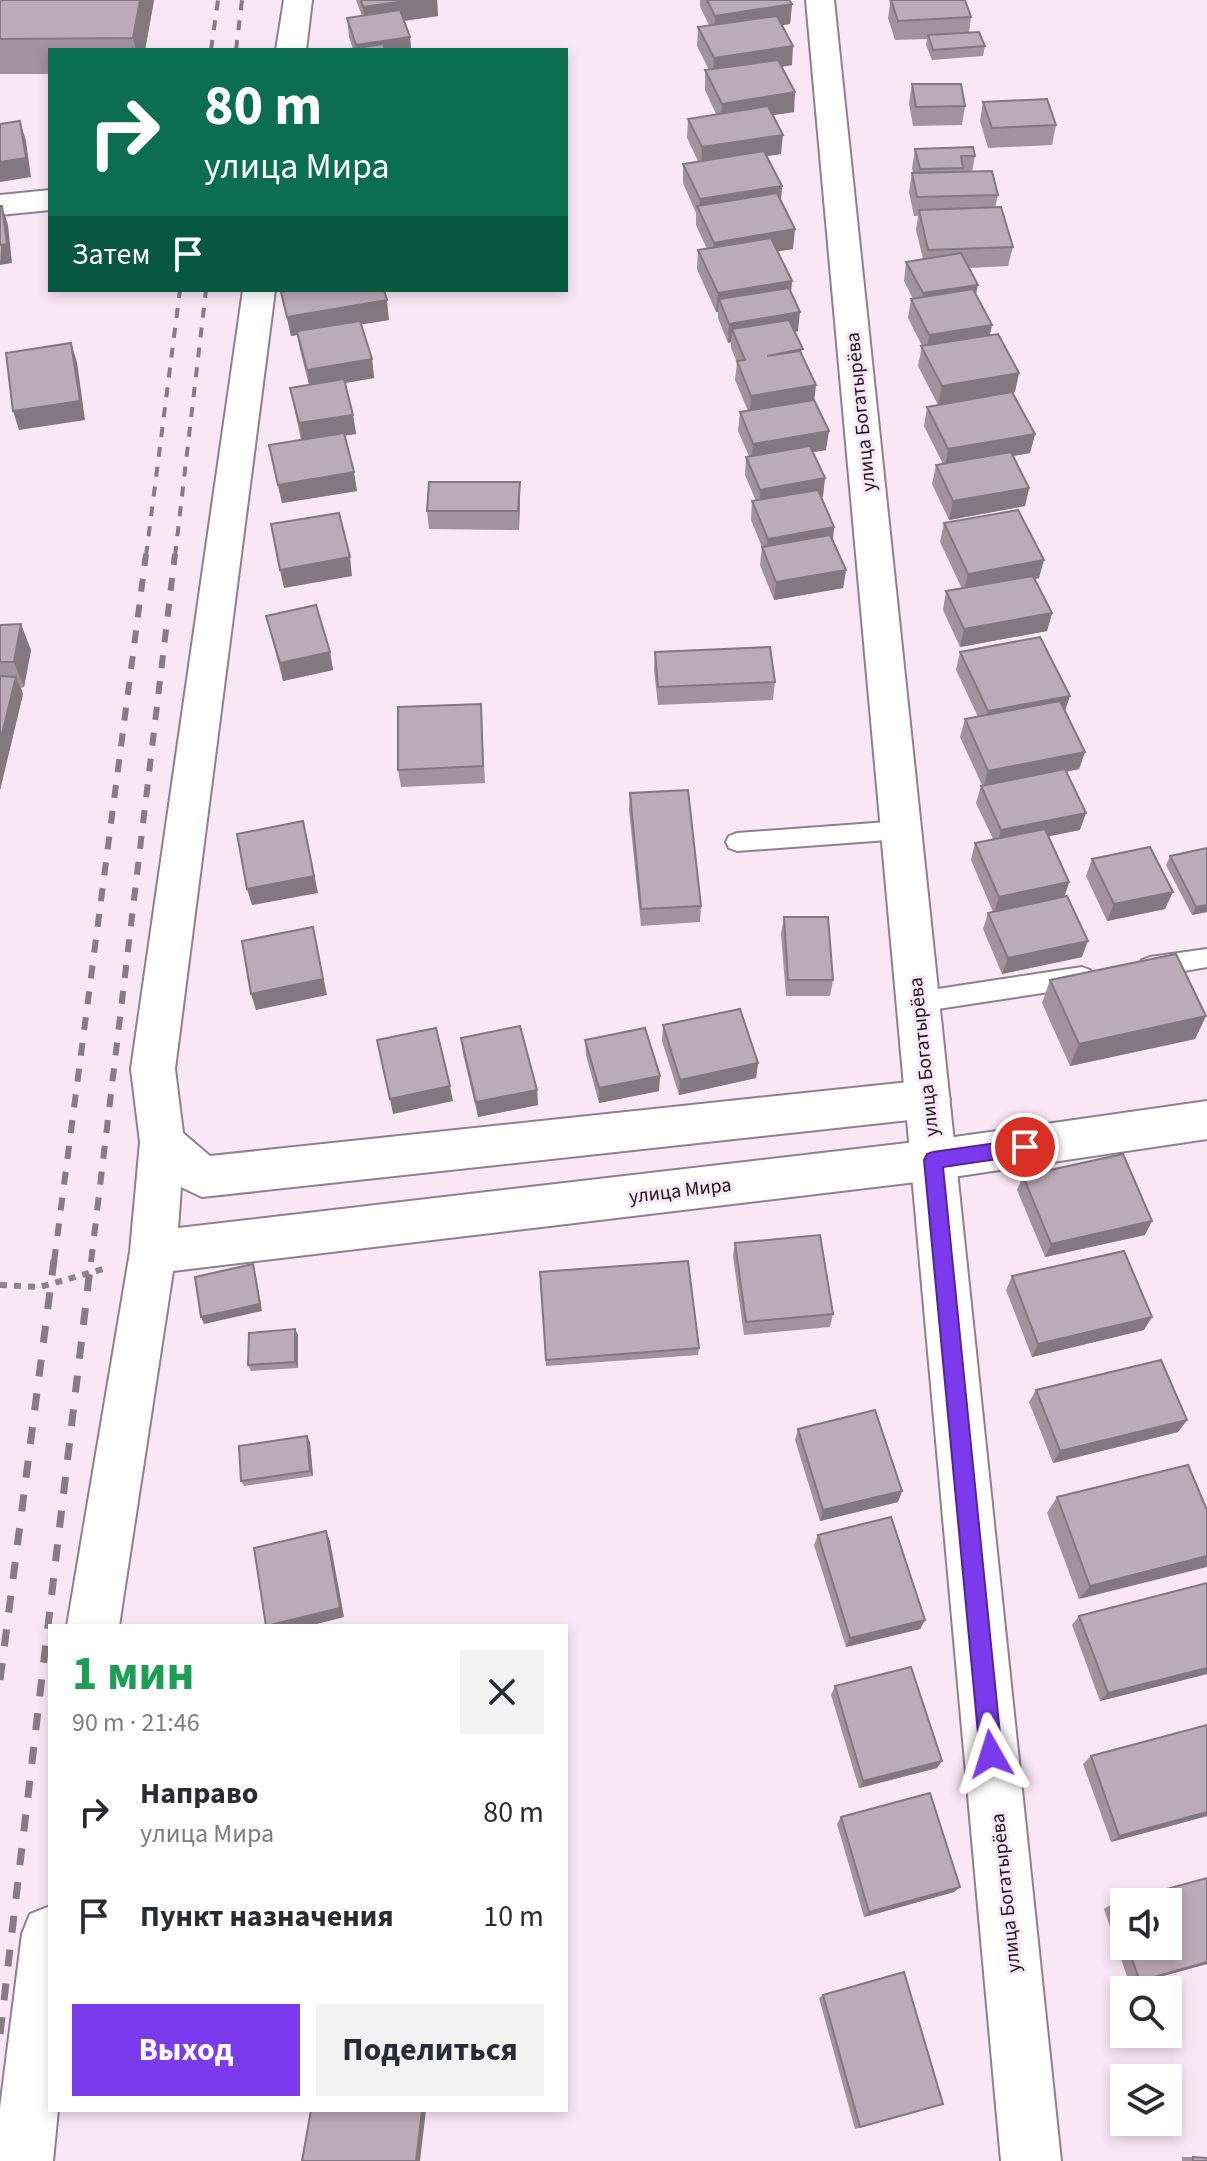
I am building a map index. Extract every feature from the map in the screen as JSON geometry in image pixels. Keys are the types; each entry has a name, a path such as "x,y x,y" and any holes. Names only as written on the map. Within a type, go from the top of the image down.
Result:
{"street":[{"path":"291,48 298,0"},
{"name":"улица Богатырёва","path":"820,0 1031,2161"},
{"path":"0,205 48,200"},
{"path":"93,1624 153,1252 162,1142 153,1069 259,292"},
{"path":"162,1142 202,1177 928,1099"},
{"name":"улица Мира","path":"153,1252 933,1160 1207,1120"},
{"path":"23,2161 48,1951"}],"lane":[{"path":"737,842 901,830"},
{"path":"1131,970 1207,958"},
{"path":"918,1002 1100,974"}],"path":[{"path":"0,1285 51,1287 153,1252"}],"building":[{"path":"0,0 140,0 133,38 0,39"},
{"path":"361,0 412,0 363,7"},
{"path":"707,0 789,0 792,4 715,16"},
{"path":"891,0 965,0 971,17 898,21"},
{"path":"400,10 410,37 356,45 347,18"},
{"path":"777,16 793,46 714,58 698,27"},
{"path":"979,32 985,46 933,50 928,35"},
{"path":"383,44 384,48 357,48"},
{"path":"778,60 795,92 722,104 705,70"},
{"path":"912,84 961,84 965,106 916,107"},
{"path":"1047,99 1056,125 992,128 983,102"},
{"path":"768,106 783,135 702,147 688,119"},
{"path":"20,121 26,158 0,162 0,124"},
{"path":"973,147 975,156 961,156 963,168 920,169 915,149"},
{"path":"764,151 782,186 700,199 683,164"},
{"path":"992,171 998,195 917,197 912,173"},
{"path":"777,193 795,229 714,243 697,206"},
{"path":"0,206 7,244 0,245"},
{"path":"1001,207 1013,247 928,250 919,210"},
{"path":"771,238 792,281 718,293 698,250"},
{"path":"961,253 978,285 923,293 906,262"},
{"path":"789,288 800,312 729,324 719,299"},
{"path":"973,289 992,325 929,335 911,299"},
{"path":"281,292 385,292 387,300 287,317"},
{"path":"789,320 803,349 767,356 800,351 816,385 751,396 737,361 745,360 732,329"},
{"path":"360,321 372,359 307,370 297,331"},
{"path":"998,334 1019,373 942,386 921,346"},
{"path":"71,343 80,401 13,411 6,353"},
{"path":"344,379 353,415 299,423 290,388"},
{"path":"1012,392 1035,434 948,449 927,407"},
{"path":"814,400 829,431 753,444 740,412"},
{"path":"344,433 354,472 278,485 269,445"},
{"path":"810,446 825,478 760,490 746,457"},
{"path":"1011,452 1029,488 953,501 936,465"},
{"path":"429,482 520,482 518,511 427,511"},
{"path":"818,490 834,527 768,539 752,501"},
{"path":"1018,510 1044,560 968,574 944,523"},
{"path":"339,513 350,557 280,570 271,524"},
{"path":"830,535 846,570 776,582 762,547"},
{"path":"1033,576 1052,613 964,629 946,591"},
{"path":"316,605 330,652 280,663 266,616"},
{"path":"21,624 14,662 0,662 0,625"},
{"path":"1040,637 1070,696 988,711 960,652"},
{"path":"770,647 775,682 658,687 655,652"},
{"path":"0,676 16,677 0,742"},
{"path":"1060,701 1085,752 988,771 965,719"},
{"path":"481,704 483,766 398,770 398,707"},
{"path":"1065,769 1086,813 1001,830 981,786"},
{"path":"688,790 701,906 641,909 630,793"},
{"path":"303,821 314,876 247,889 237,834"},
{"path":"1045,829 1069,882 999,897 975,843"},
{"path":"1150,847 1173,892 1114,904 1092,859"},
{"path":"1207,848 1207,905 1196,907 1170,856"},
{"path":"1067,896 1088,941 1008,958 988,913"},
{"path":"784,917 828,917 833,980 788,980"},
{"path":"313,927 323,979 251,994 242,941"},
{"path":"1176,954 1206,1016 1079,1044 1050,980"},
{"path":"740,1009 758,1063 680,1080 663,1025"},
{"path":"520,1026 537,1090 476,1102 461,1038"},
{"path":"436,1028 450,1086 390,1099 377,1040"},
{"path":"645,1028 660,1076 599,1088 585,1040"},
{"path":"1123,1154 1152,1221 1051,1244 1023,1176"},
{"path":"820,1235 833,1314 746,1322 735,1243"},
{"path":"1124,1251 1152,1317 1038,1344 1012,1276"},
{"path":"688,1261 699,1348 546,1360 540,1272"},
{"path":"253,1264 260,1304 201,1317 195,1277"},
{"path":"295,1329 295,1362 248,1365 249,1333"},
{"path":"1161,1360 1187,1420 1060,1451 1036,1390"},
{"path":"875,1410 902,1491 823,1510 798,1429"},
{"path":"307,1436 310,1471 241,1481 239,1446"},
{"path":"1188,1465 1207,1510 1207,1556 1090,1586 1057,1497"},
{"path":"891,1517 925,1620 850,1638 818,1535"},
{"path":"326,1531 340,1608 266,1624 254,1548"},
{"path":"1207,1583 1207,1668 1108,1693 1079,1616"},
{"path":"911,1667 942,1761 863,1781 835,1686"},
{"path":"1207,1725 1207,1812 1119,1836 1091,1756"},
{"path":"930,1793 960,1887 869,1912 841,1817"},
{"path":"1207,1878 1207,1962 1158,1976 1138,1976 1132,1960 1182,1960 1182,1888 1170,1888"},
{"path":"904,1972 943,2104 860,2127 823,1995"},
{"path":"311,2112 422,2112 416,2161 302,2161"},
{"path":"1193,2157 1207,2158 1207,2161 1193,2161"}],"railway":[{"path":"211,48 218,0"},
{"path":"236,48 242,0"},
{"path":"146,556 180,292"},
{"path":"175,556 206,292"},
{"path":"54,1262 146,554"},
{"path":"91,1262 175,554"},
{"path":"0,1680 54,1260"},
{"path":"48,1624 91,1260"},
{"path":"0,2034 48,1626"}],"route":[{"path":"991,1754 933,1160 1025,1147"}]}
